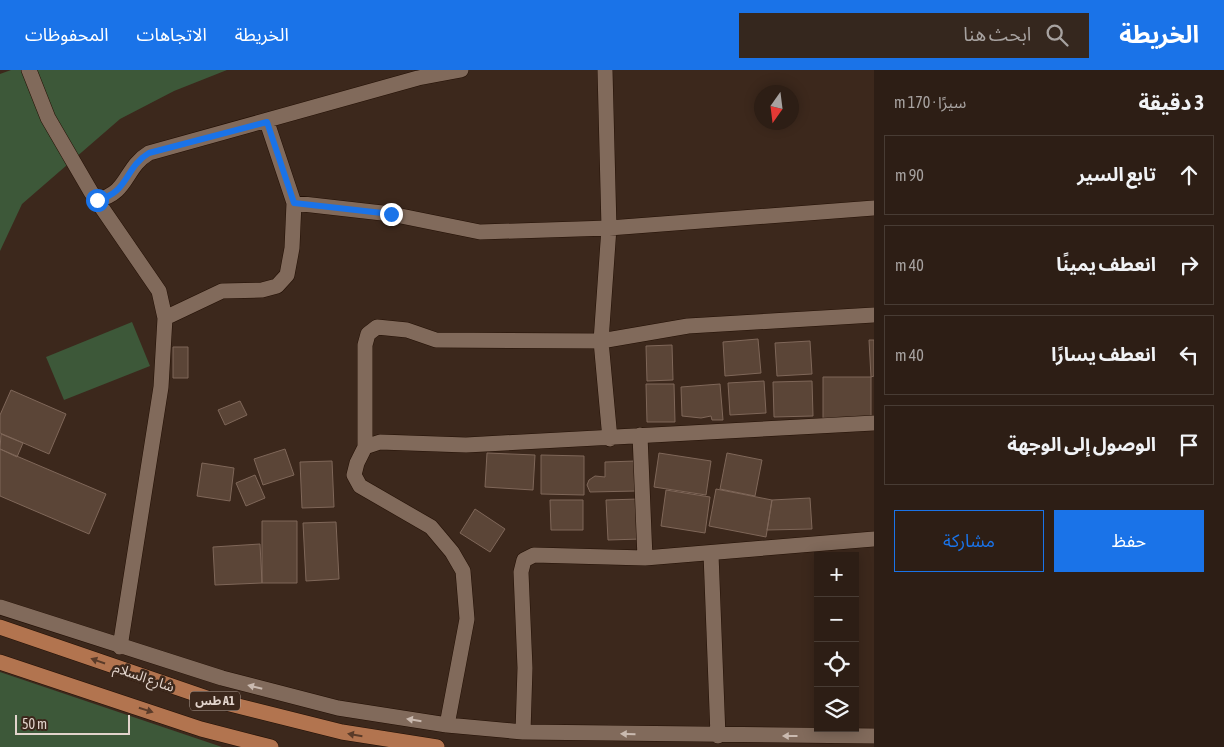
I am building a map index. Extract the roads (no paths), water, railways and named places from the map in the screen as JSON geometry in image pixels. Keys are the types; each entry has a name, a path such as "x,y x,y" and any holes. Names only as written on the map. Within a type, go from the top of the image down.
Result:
{"highway":[{"name":"شارع السلام","path":"0,627 210,699 342,732 438,747"},
{"path":"0,662 201,729 271,747"}],"street":[{"path":"29,70 48,118 97,200 159,291 165,318 160,387 120,647"},
{"path":"97,200 106,198 122,188 135,164 149,153 267,122 418,78 461,70"},
{"path":"605,70 609,228 601,341 610,439"},
{"path":"165,318 222,291 262,290 277,286 287,275 292,248 294,203 267,122"},
{"path":"294,203 391,214 480,232 609,228 874,208"},
{"path":"447,725 467,620 463,571 452,552 430,527 360,486 354,474 365,447 364,345 368,334 377,327 407,330 436,340 601,341 688,326 874,315"},
{"path":"365,447 380,442 466,445 610,439 640,435 874,423"},
{"path":"640,435 645,558"},
{"path":"523,732 525,668 521,572 524,560 534,555 645,558 874,539"},
{"path":"711,554 718,736"},
{"path":"0,607 120,647 222,678 338,708 447,725 523,732 718,736 874,736"}]}
